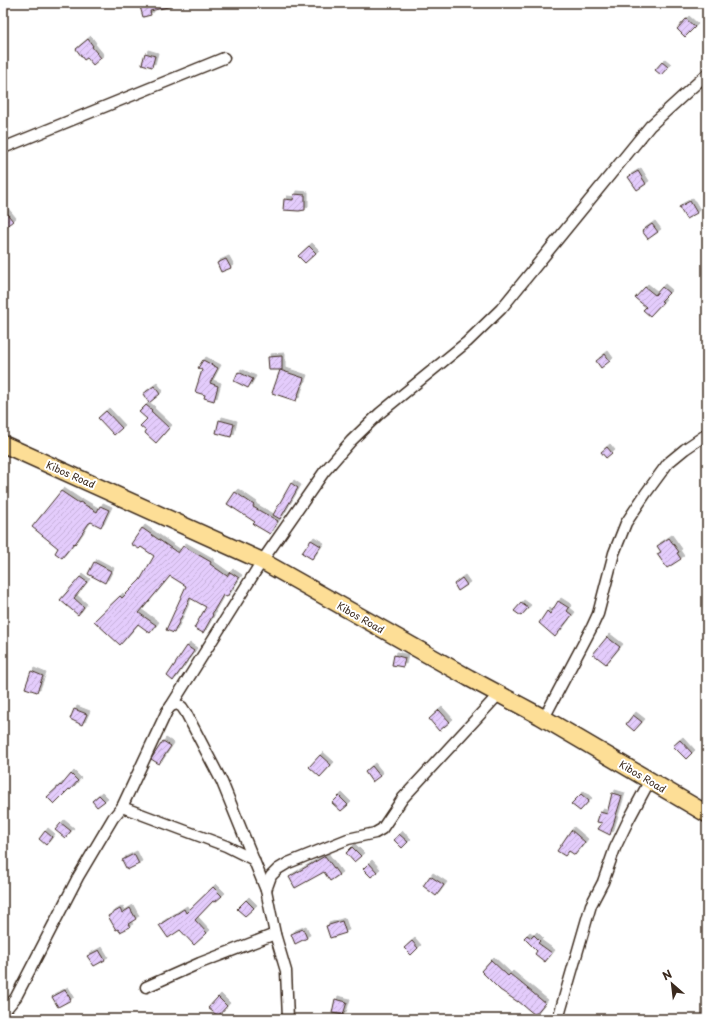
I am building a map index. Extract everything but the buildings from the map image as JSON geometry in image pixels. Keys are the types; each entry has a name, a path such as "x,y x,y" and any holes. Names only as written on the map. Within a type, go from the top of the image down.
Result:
{"main road":[{"name":"Kibos Road","path":"3,444 262,561 469,678 544,718 707,814"}],"street":[{"path":"3,148 224,58"},
{"path":"3,1013 6,1002 16,997 78,877 122,807 174,699 262,561 324,472 351,441 380,413 467,342 501,309 650,126 707,74"},
{"path":"544,718 595,620 614,553 626,523 668,463 707,434"},
{"path":"266,890 271,876 278,869 288,863 348,839 374,833 382,829 403,798 499,694"},
{"path":"171,706 179,705 186,713 222,782 266,890 275,934 286,971 288,1019"},
{"path":"558,1019 591,906 603,882 615,848 650,780"},
{"path":"122,807 226,846 254,860"},
{"path":"146,987 200,963 275,934"}]}
